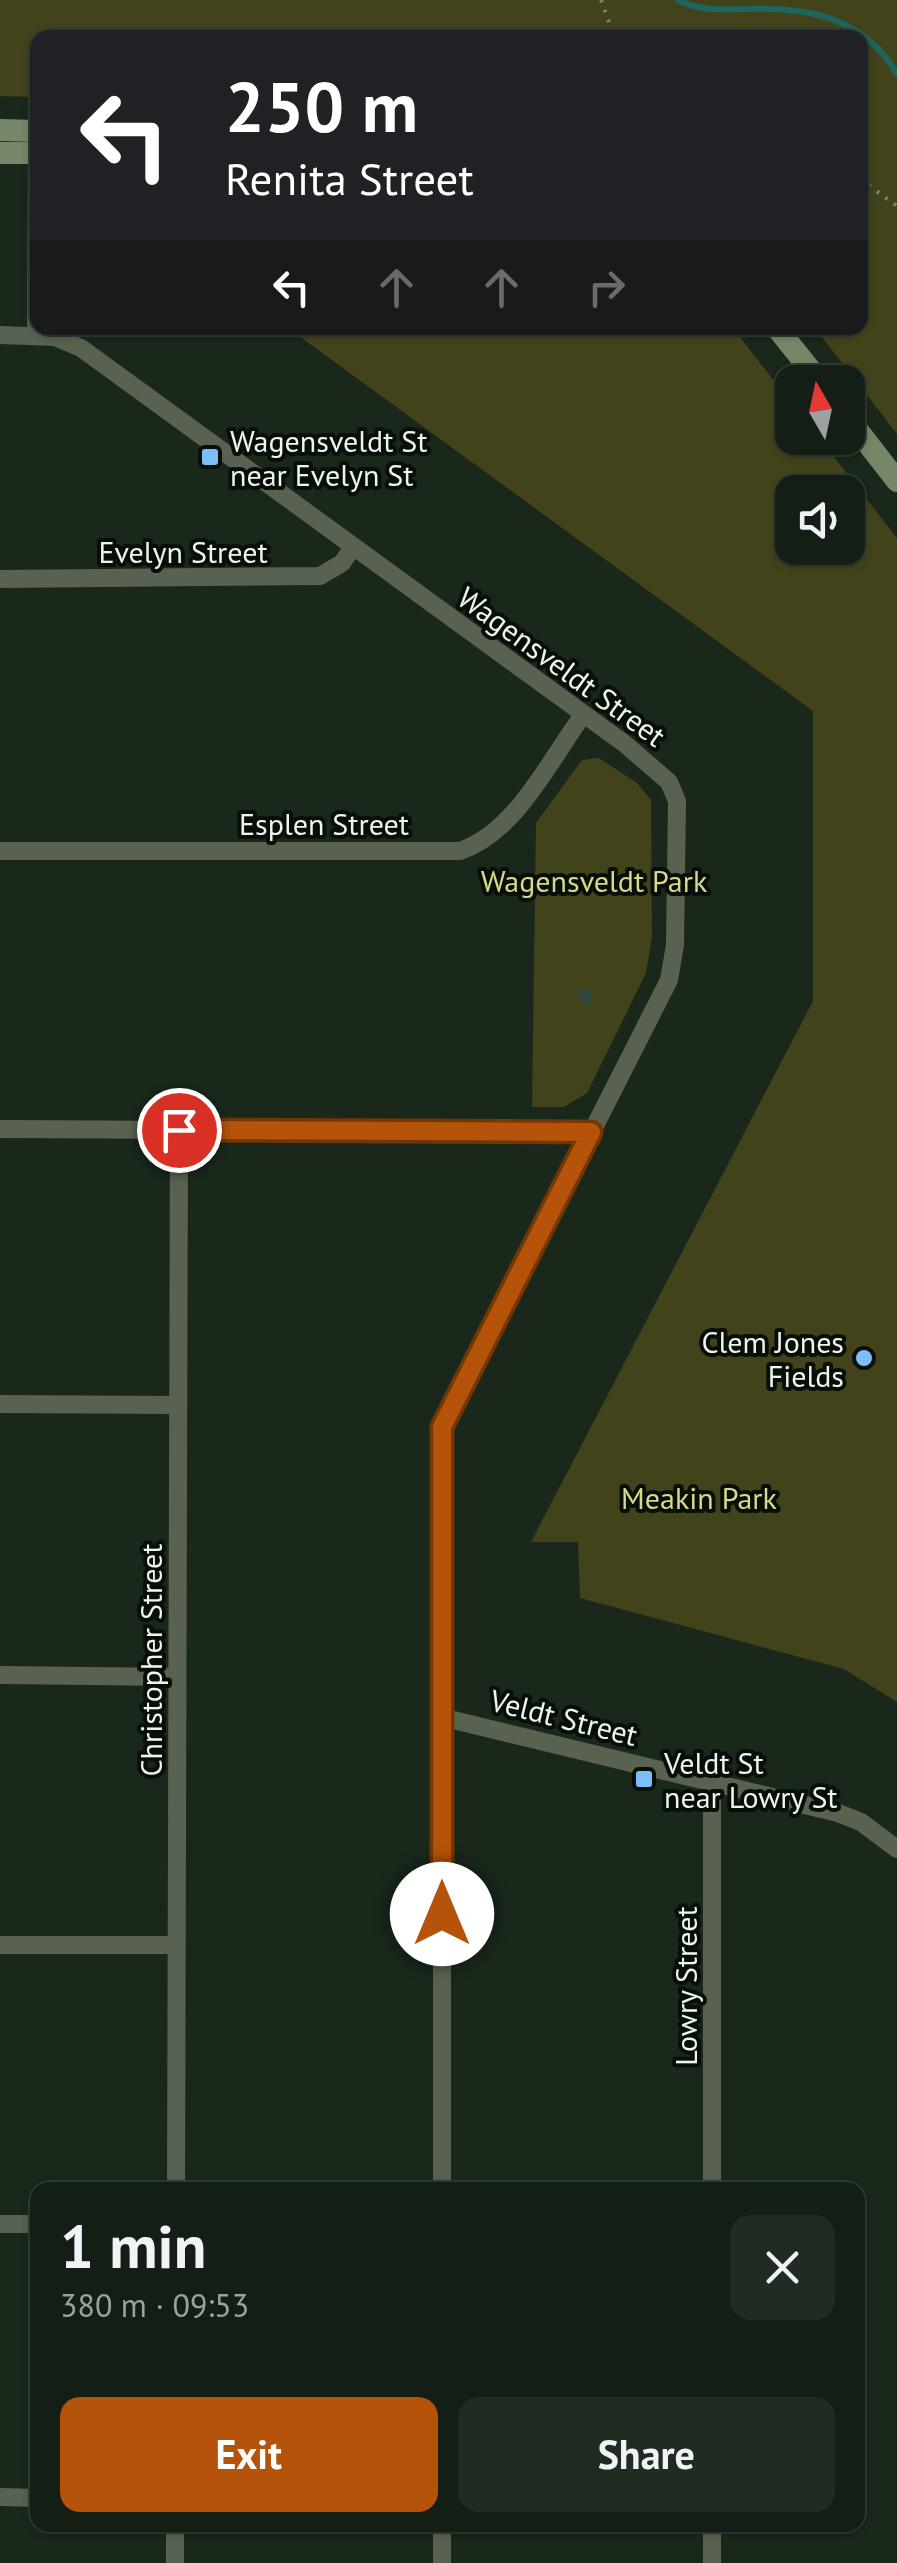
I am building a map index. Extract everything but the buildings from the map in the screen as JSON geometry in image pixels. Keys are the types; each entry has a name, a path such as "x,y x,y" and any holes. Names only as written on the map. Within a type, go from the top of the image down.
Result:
{"street":[{"path":"0,130 30,130"},
{"path":"0,153 30,154"},
{"name":"Wagensveldt Street","path":"0,334 30,335"},
{"name":"Wagensveldt Street","path":"36,335 81,348 660,772 677,801 674,962 669,980 442,1427 442,2182"},
{"path":"783,335 806,365"},
{"path":"865,440 897,481"},
{"name":"Evelyn Street","path":"0,579 306,577 330,573 354,547"},
{"name":"Esplen Street","path":"0,851 460,851 484,843 502,826 582,714"},
{"path":"0,1128 591,1132"},
{"name":"Christopher Street","path":"176,2182 179,1130"},
{"path":"0,1404 178,1405"},
{"path":"0,1675 177,1677"},
{"name":"Veldt Street","path":"441,1717 838,1814 861,1822 897,1849"},
{"name":"Lowry Street","path":"712,1782 712,2182"},
{"path":"0,1945 176,1945"},
{"path":"0,2224 30,2224"},
{"path":"0,2498 30,2498"},
{"path":"175,2532 175,2563"},
{"path":"442,2532 442,2563"},
{"path":"712,2532 712,2563"}],"path":[{"path":"601,0 612,30"},
{"path":"868,185 897,206"}],"green space":[{"path":"0,0 897,0 897,434 865,393 865,365 844,365 820,335 868,335 868,30 30,30 30,97 0,96"},
{"name":"Meakin Park","path":"298,335 738,335 775,382 775,455 832,455 848,475 775,475 775,565 865,565 865,497 897,538 897,1702 844,1669 580,1598 578,1542 531,1542 813,1001 813,711"},
{"name":"Wagensveldt Park","path":"599,758 637,783 651,800 652,937 646,973 587,1093 564,1107 532,1107 536,823 582,760"}],"waterway":[{"path":"678,0 703,8 792,10 832,19 854,30"},
{"path":"868,40 897,74"}],"place":[{"name":"Wagensveldt St near Evelyn St","path":"210,457"},
{"name":"Clem Jones Fields","path":"864,1358"},
{"name":"Veldt St near Lowry St","path":"644,1779"}],"route":[{"path":"179,1130 591,1132 451,1402 442,1427 442,1914"}]}
